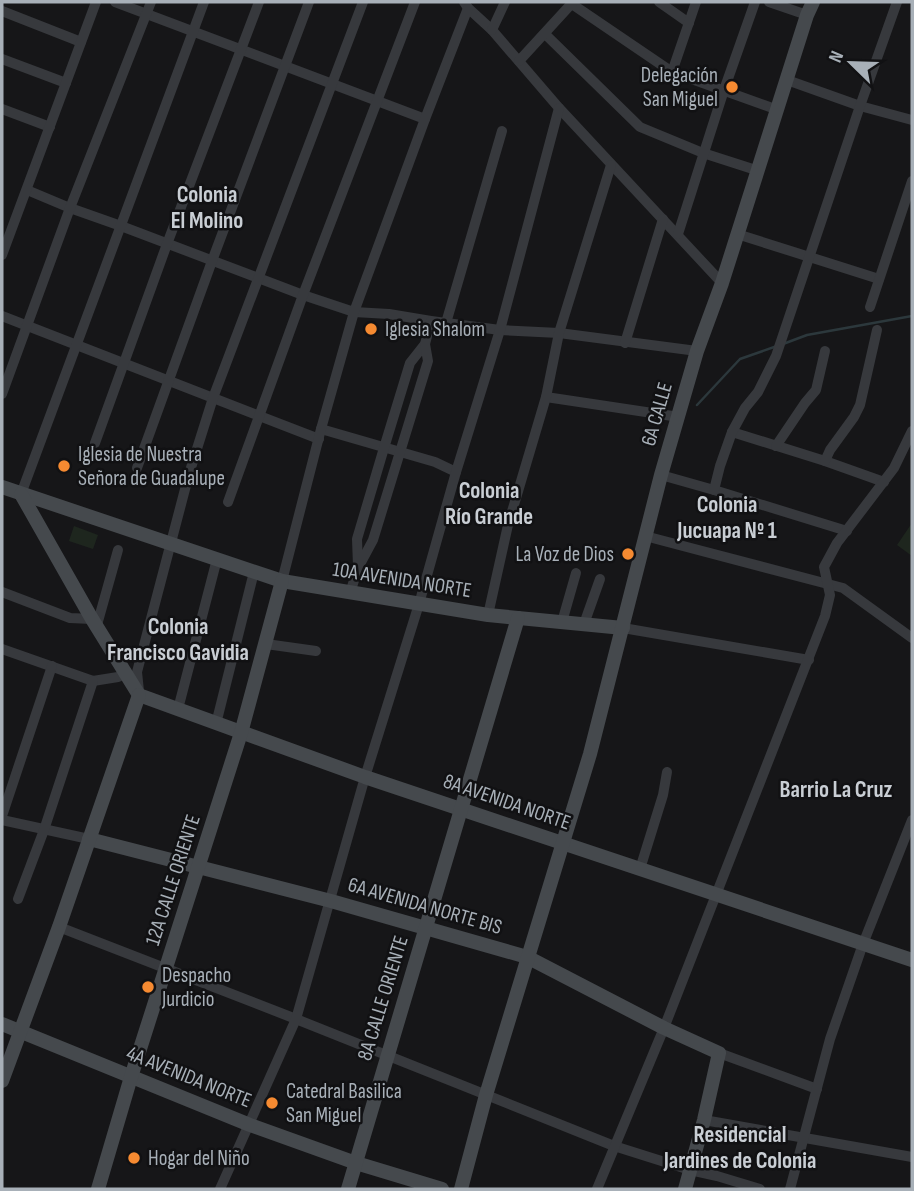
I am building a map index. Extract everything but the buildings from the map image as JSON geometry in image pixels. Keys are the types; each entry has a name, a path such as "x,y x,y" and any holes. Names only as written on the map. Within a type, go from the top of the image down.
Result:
{"street":[{"path":"2,255 96,2"},
{"path":"115,2 425,119"},
{"path":"2,394 70,208 151,2"},
{"path":"139,695 21,494 204,2"},
{"path":"95,443 259,2"},
{"path":"137,468 309,2"},
{"path":"2,1082 139,695 137,672 189,474 213,398 363,2"},
{"path":"228,502 303,295 415,2"},
{"path":"492,30 505,2"},
{"path":"659,2 689,23"},
{"path":"671,72 696,2"},
{"path":"678,234 755,2"},
{"path":"769,2 810,8"},
{"path":"713,490 732,432 758,392 780,345 897,2"},
{"path":"519,61 573,3 671,72 778,110"},
{"path":"282,581 354,312 466,5 492,30 559,108 722,283"},
{"name":"6A CALLE","path":"461,1189 485,1095 590,754 661,475 697,351 759,171 810,8"},
{"path":"2,11 82,42"},
{"path":"545,34 640,127 703,153 759,171"},
{"path":"2,59 66,83"},
{"path":"788,80 860,106 912,120"},
{"path":"220,1189 296,1019 365,777 500,330 559,108"},
{"path":"2,109 50,127"},
{"path":"446,323 502,131"},
{"path":"488,615 508,525 546,397 559,333 611,165"},
{"path":"870,307 912,181"},
{"path":"27,190 354,312 389,314 500,330 559,333 697,351"},
{"path":"625,343 663,219"},
{"path":"737,234 879,279"},
{"path":"2,316 259,416 320,434 400,452 435,462 456,472"},
{"path":"358,568 357,539 410,363 425,344 431,321"},
{"path":"825,461 860,405 877,330"},
{"path":"350,593 358,568 373,540 428,361 425,344"},
{"path":"776,446 816,390 825,351"},
{"path":"546,397 678,417"},
{"path":"732,432 884,482"},
{"path":"597,1189 664,1028 825,617 830,595 824,567 837,543 894,468 912,432"},
{"path":"661,475 848,531"},
{"name":"10A AVENIDA NORTE","path":"2,487 282,581 488,615 623,628 809,660"},
{"path":"645,536 843,588 912,638"},
{"path":"94,622 118,550"},
{"path":"178,709 217,559"},
{"path":"216,724 254,572"},
{"path":"562,622 576,573"},
{"path":"584,624 600,579"},
{"name":"12A CALLE ORIENTE","path":"97,1189 241,733 282,581"},
{"path":"2,592 70,618 94,622"},
{"name":"8A CALLE ORIENTE","path":"348,1189 518,618"},
{"path":"266,644 316,651"},
{"path":"2,649 93,681 126,673"},
{"path":"2,818 52,666"},
{"path":"18,898 44,830 93,681"},
{"name":"8A AVENIDA NORTE","path":"139,695 365,777 912,960"},
{"path":"640,869 663,795 667,772"},
{"name":"6A AVENIDA NORTE BIS","path":"2,818 331,901 527,957 664,1028 719,1053 817,1089"},
{"path":"790,1189 830,1039 863,943 912,820"},
{"path":"59,927 614,1146 760,1189"},
{"name":"4A AVENIDA NORTE","path":"2,1024 250,1125 356,1163 442,1189"},
{"path":"685,1189 705,1120 719,1053"},
{"path":"705,1120 804,1138 911,1153"}],"shaded area":[{"path":"912,523 912,556 897,545"},
{"path":"74,526 98,535 93,549 69,541"}],"waterway":[{"path":"783,344 807,335 912,316"},
{"path":"697,405 740,359 777,346"}],"place":[{"name":"Delegación San Miguel","path":"732,87"},
{"name":"Iglesia Shalom","path":"371,329"},
{"name":"Iglesia de Nuestra Señora de Guadalupe","path":"64,466"},
{"name":"La Voz de Dios","path":"628,554"},
{"name":"Despacho Jurdicio","path":"148,987"},
{"name":"Catedral Basilica San Miguel","path":"272,1103"},
{"name":"Hogar del Niño","path":"134,1158"}],"district":[{"name":"Colonia El Molino","path":"207,208"},
{"name":"Colonia Río Grande","path":"489,504"},
{"name":"Colonia Jucuapa Nº 1","path":"727,518"},
{"name":"Colonia Francisco Gavidia","path":"178,640"},
{"name":"Barrio La Cruz","path":"836,790"},
{"name":"Residencial Jardines de Colonia","path":"740,1148"}]}
